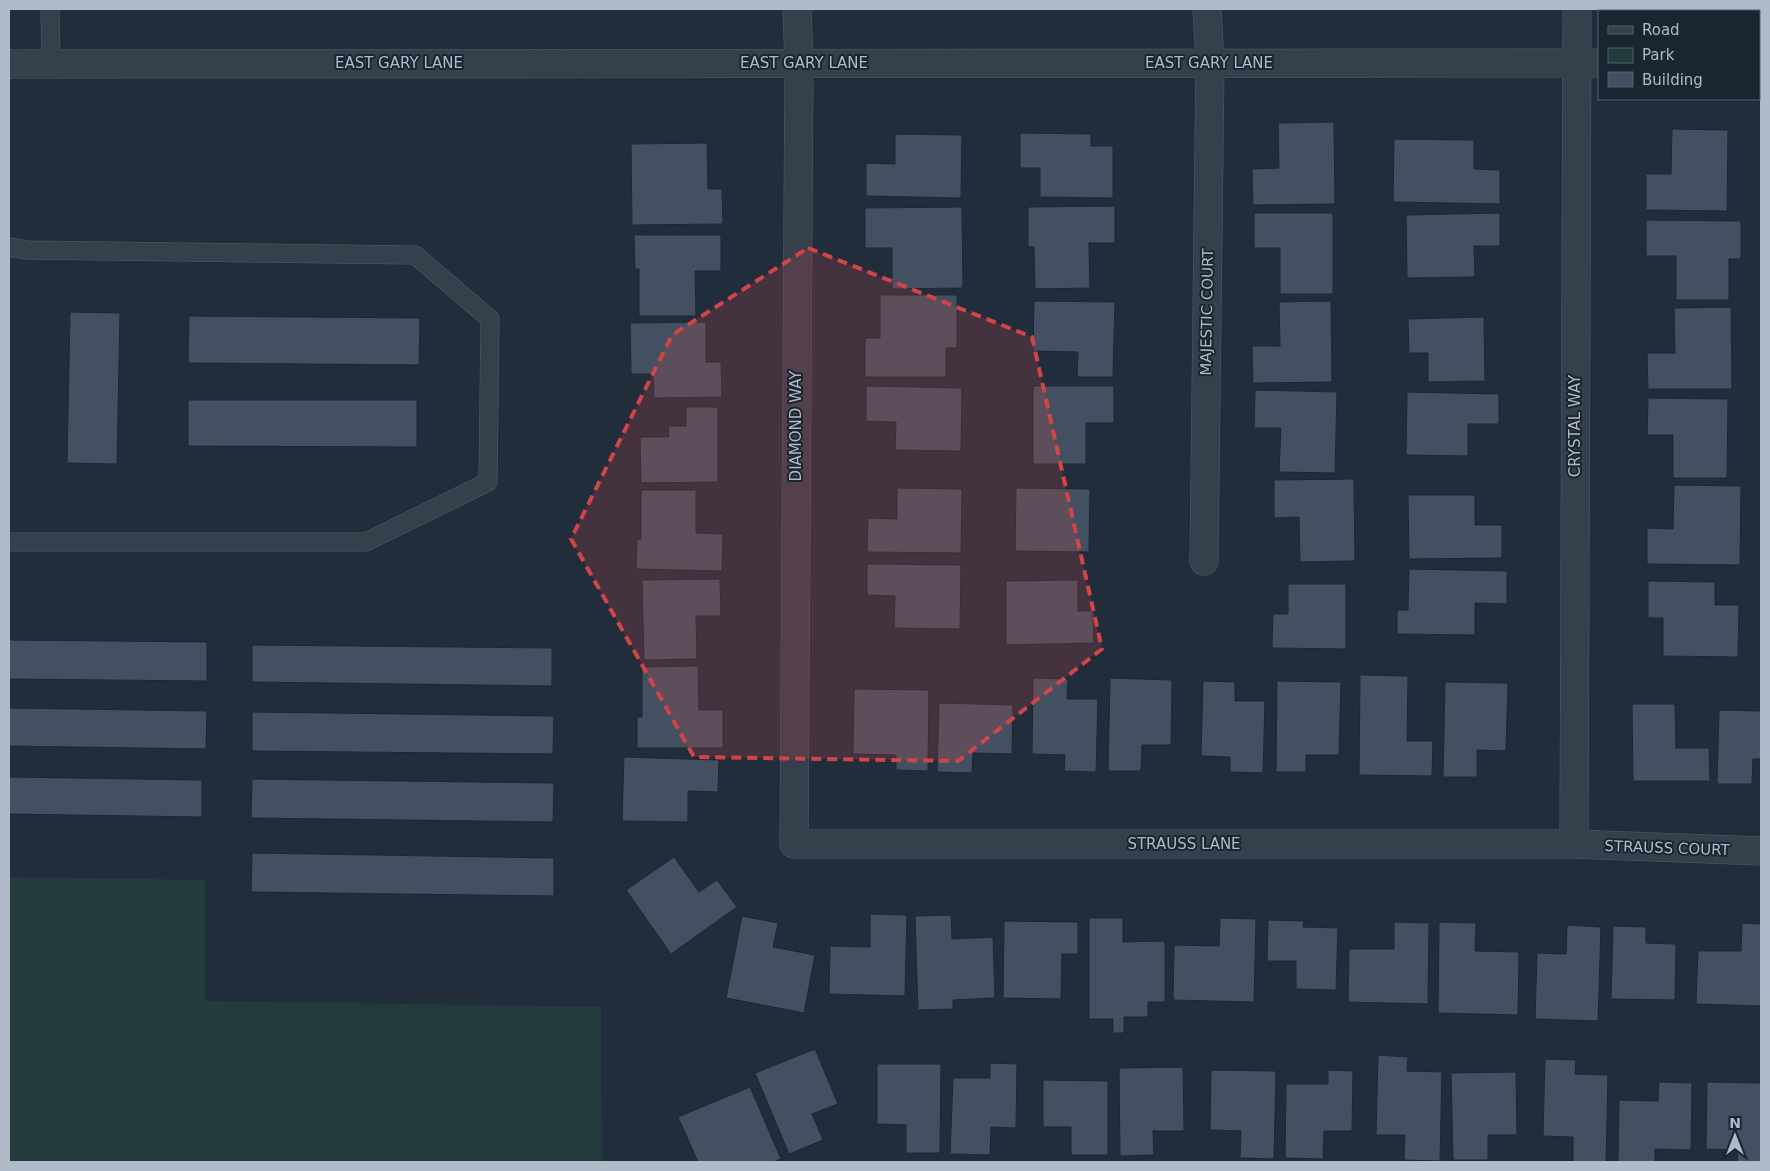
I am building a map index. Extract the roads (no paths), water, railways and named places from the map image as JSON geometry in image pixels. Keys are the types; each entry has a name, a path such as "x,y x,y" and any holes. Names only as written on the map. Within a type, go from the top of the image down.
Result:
{"street":[{"name":"DIAMOND WAY","path":"794,844 797,9"},
{"name":"MAJESTIC COURT","path":"1204,562 1210,63 1207,9"},
{"name":"CRYSTAL WAY","path":"1574,844 1588,64 1577,9"},
{"name":"EAST GARY LANE","path":"9,64 1588,64"},
{"name":"STRAUSS LANE","path":"794,844 1574,844"},
{"name":"STRAUSS COURT","path":"1574,844 1761,851"}],"lane":[{"path":"50,9 51,64"},
{"path":"9,247 28,250 415,256 490,319 488,482 366,542 9,542"}]}
